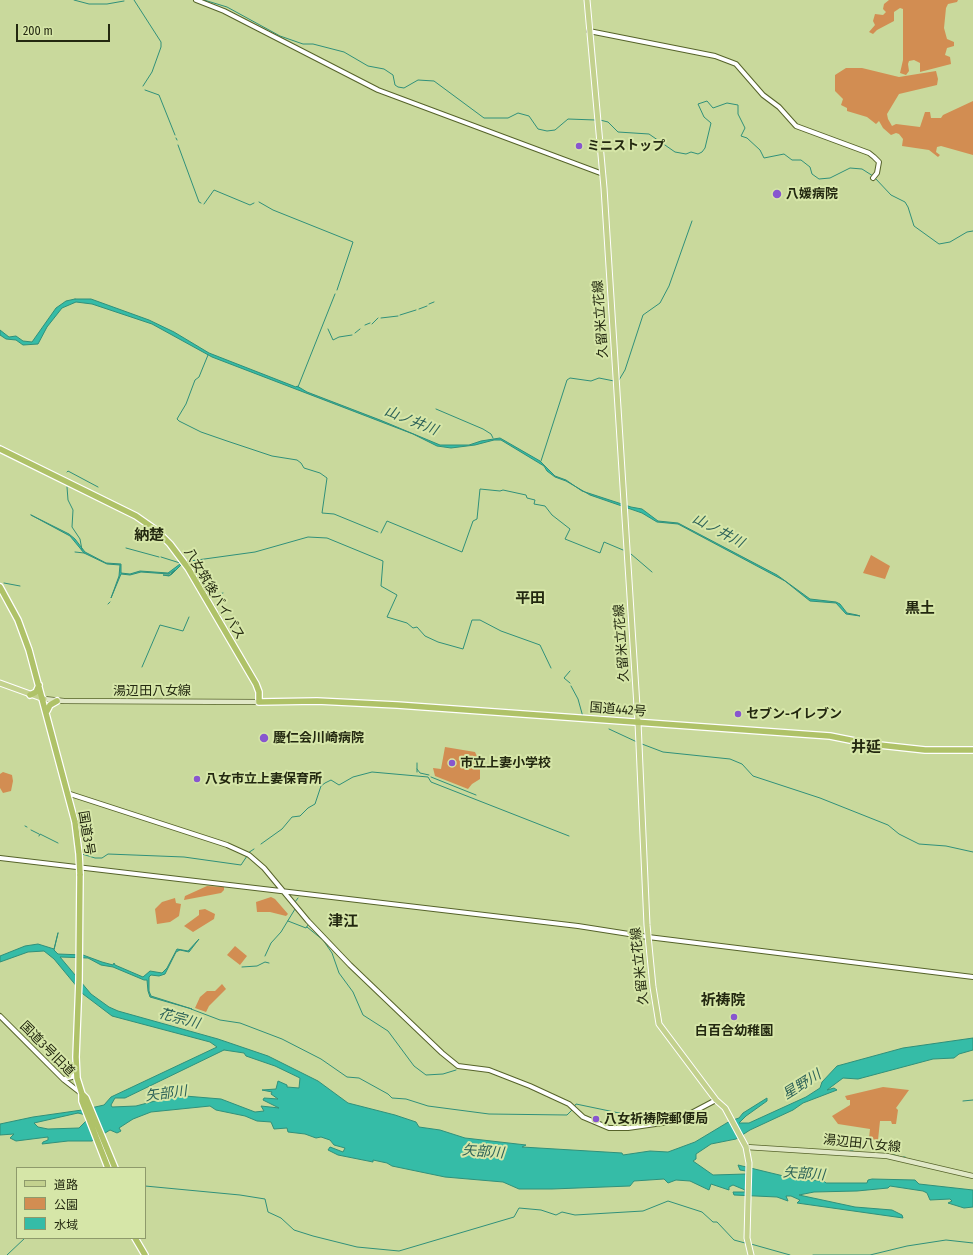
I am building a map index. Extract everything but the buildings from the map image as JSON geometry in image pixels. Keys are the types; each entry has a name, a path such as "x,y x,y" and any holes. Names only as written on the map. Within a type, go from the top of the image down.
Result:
{"highway":[{"name":"八女筑後バイパス","path":"0,449 136,516 156,530 170,544 188,568 256,684 260,702"},
{"name":"国道3号","path":"0,587 18,620 40,684 75,822 80,874 77,1078 104,1151 108,1167"},
{"path":"30,695 36,692 40,684"},
{"path":"47,712 50,704 57,701"},
{"name":"国道442号","path":"260,702 347,702 830,736 870,744 925,750 973,750"},
{"name":"国道3号","path":"104,1151 114,1167"},
{"path":"137,1239 145,1255"}],"main road":[{"name":"久留米立花線","path":"587,0 603,174 638,722 642,834 648,937 653,987 659,1024 716,1100 725,1108 746,1146 749,1164 747,1238 751,1255"},
{"path":"0,683 44,699"},
{"name":"湯辺田八女線","path":"44,699 57,701 260,702"},
{"name":"湯辺田八女線","path":"746,1146 886,1156 973,1176"}],"street":[{"path":"196,0 224,11 378,90 603,174"},
{"path":"589,31 690,50 715,56 736,64 763,95 779,107 796,126 869,153 874,157 879,162 877,173 873,178"},
{"path":"67,793 227,845 248,854 257,861 308,921 363,978 446,1057 458,1066 489,1070 530,1086 569,1104 583,1117 609,1128 628,1128 676,1121 716,1100"},
{"path":"0,858 578,926 648,937 973,976"},
{"name":"国道3号旧道","path":"0,1016 63,1079 84,1097"},
{"path":"63,1079 72,1077 76,1066"}],"green space":[{"path":"889,0 958,0 957,2 948,4 946,8 944,28 947,39 954,42 954,46 947,48 945,55 950,57 951,64 920,72 920,63 914,60 909,61 909,71 906,75 900,73 903,60 903,9 900,8 894,12 894,21 877,30 873,34 869,32 875,25 873,21 875,14 883,15 886,12 883,9 884,4"},
{"path":"846,68 862,68 899,77 936,71 938,79 937,85 899,94 887,114 888,119 892,126 896,124 920,127 925,112 930,112 931,118 941,118 943,115 973,101 973,155 941,146 937,147 936,152 940,155 938,157 929,150 902,146 903,139 899,134 896,133 891,135 883,128 879,121 876,124 867,117 847,111 847,108 841,105 843,99 835,91 835,75"},
{"path":"871,555 890,566 885,579 863,573"},
{"path":"445,747 475,752 480,763 480,779 472,784 468,789 435,776 433,768 441,769"},
{"path":"3,772 12,775 13,781 11,791 3,793 0,788 0,774"},
{"path":"207,886 224,887 224,890 221,893 184,900 185,896"},
{"path":"271,897 275,899 288,914 286,916 270,912 257,912 256,902"},
{"path":"175,898 176,903 181,904 179,916 170,922 157,924 155,909 162,902"},
{"path":"205,909 215,914 214,919 193,932 184,926 199,915 199,910"},
{"path":"235,946 247,956 240,965 227,955"},
{"path":"222,984 226,989 209,1006 206,1012 195,1008 200,997 207,991 215,991"},
{"path":"883,1087 909,1090 896,1108 898,1110 896,1124 892,1124 891,1121 880,1121 878,1140 869,1139 870,1129 838,1124 832,1116 850,1105 850,1100 847,1100 845,1096"}],"water":[{"path":"75,299 91,299 149,320 174,332 209,353 296,387 297,386 307,392 380,420 440,445 469,445 481,441 500,438 540,461 555,476 566,480 576,487 555,477 547,471 544,466 501,440 451,448 437,446 413,434 212,357 152,324 92,304 76,302 62,308 47,327 38,344 23,345 16,340 6,339 0,335 0,330 9,337 16,336 23,341 32,342 56,308 66,301"},
{"path":"585,492 631,507 642,509 658,521 678,523 777,575 810,599 836,602 840,604 847,613 860,616 846,614 836,603 810,601 785,581 678,524 657,522 642,513"},
{"path":"31,515 69,534 85,552 106,563 121,564 121,573 130,574 140,571 168,573 180,564 181,565 169,576 163,575 170,575 175,570 169,574 141,572 130,575 121,574 111,598 119,576 120,565 107,564 84,553 70,536"},
{"name":"矢部川","path":"58,933 54,950 58,954 83,955 113,965 114,963 115,965 143,977 150,971 162,973 167,968 177,949 188,951 199,939 189,952 180,950 176,952 165,974 159,976 151,975 149,977 149,991 151,996 192,1009 150,997 147,980 113,967 101,965 88,958 60,957 91,994 109,1007 118,1011 218,1039 268,1056 318,1081 348,1103 416,1122 419,1127 440,1130 465,1138 526,1145 522,1147 622,1153 623,1155 650,1151 668,1152 695,1142 730,1121 739,1118 743,1113 767,1098 767,1101 739,1123 749,1123 806,1097 820,1088 822,1082 837,1066 903,1048 973,1038 973,1050 959,1054 954,1058 933,1059 858,1079 843,1078 827,1090 834,1088 837,1090 803,1103 793,1110 750,1130 736,1139 711,1144 696,1154 696,1159 693,1161 713,1175 746,1174 746,1171 740,1170 738,1165 796,1179 824,1181 826,1183 867,1183 868,1180 872,1179 915,1180 919,1184 973,1190 973,1207 964,1208 948,1203 952,1201 950,1199 930,1200 927,1193 923,1191 890,1186 888,1188 857,1191 814,1192 799,1195 855,1207 892,1210 902,1215 903,1218 797,1203 800,1200 791,1196 786,1196 788,1201 777,1197 734,1195 733,1192 745,1192 745,1190 733,1185 729,1187 729,1190 711,1184 709,1190 690,1181 676,1180 668,1183 664,1179 634,1181 630,1186 519,1189 503,1182 445,1177 392,1166 387,1163 373,1160 373,1162 338,1155 328,1150 330,1147 343,1152 345,1148 334,1145 330,1140 321,1137 316,1138 305,1134 288,1132 287,1128 274,1129 271,1122 257,1121 245,1116 216,1110 210,1106 151,1112 133,1119 119,1128 121,1131 117,1133 110,1130 92,1141 68,1141 42,1144 48,1140 48,1137 16,1141 10,1138 14,1134 0,1135 0,1124 104,1105 111,1097 217,1047 210,1042 112,1016 83,994 54,959 44,951 28,952 0,962 0,956 25,946 38,944 54,949","holes":["224,1050 244,1053 246,1056 275,1066 300,1078 299,1088 287,1087 287,1085 278,1081 276,1089 262,1090 272,1092 271,1094 278,1099 264,1098 263,1100 279,1108 261,1106 264,1111 255,1112 221,1099 185,1096 174,1096 136,1106 112,1107 111,1105 115,1098 125,1098","78,1113 86,1115 87,1120 79,1128 48,1129 38,1127 34,1123"]}],"waterway":[{"path":"74,0 89,4 107,4 124,1"},
{"path":"134,0 161,42 161,47 152,72 143,86"},
{"path":"204,0 227,7 280,36 303,44 313,44 344,52 368,66 384,69 393,75 395,85 398,87 404,88 418,80 434,81 484,118 508,118 518,113 529,116 538,129 547,131 555,130 568,119 595,120"},
{"path":"145,90 159,95 175,135"},
{"path":"600,120 608,122 618,132 649,134 675,152 686,154 691,152 698,154 705,148 711,123 704,117 698,104 707,101 713,108 727,103 738,105 738,114 745,128 741,136 747,138 760,150 764,158 784,154 792,160 801,160 810,167 812,174 819,179 830,178 850,168 862,169 873,176"},
{"path":"178,145 199,202 201,203"},
{"path":"875,178 891,195 905,202 914,226 939,244 950,242 967,232 973,231"},
{"path":"204,204 214,190 250,205 254,203"},
{"path":"259,202 273,210 353,242 337,290"},
{"path":"619,380 625,370 643,315 660,303 669,286 692,221"},
{"path":"298,387 335,294"},
{"path":"429,304 434,302"},
{"path":"419,309 427,306"},
{"path":"400,315 416,310"},
{"path":"381,318 398,316"},
{"path":"372,324 378,318"},
{"path":"365,325 370,323"},
{"path":"328,329 333,340 339,337 352,335"},
{"path":"355,333 360,329"},
{"path":"208,355 199,377 195,380 186,404 177,419 201,432 227,441 272,456 297,460 304,468 320,473 327,478 322,513 334,514 378,532"},
{"path":"541,461 567,380 570,378 591,381 599,378 614,381"},
{"path":"436,409 483,429 491,434 493,438"},
{"path":"67,472 68,471 98,487"},
{"path":"67,487 68,500 73,510 72,527 80,539 82,550"},
{"path":"381,533 387,521 462,552 473,521 477,519 480,489 503,490 526,495 527,498 535,500 534,504 545,506 552,515 570,529 565,539 600,553 604,542 623,550"},
{"path":"190,561 255,552 308,537 327,538 383,561 381,586 397,595 387,617 407,623 413,628 417,627 425,636 438,642 463,649 472,620 480,620 501,631 540,645 551,668"},
{"path":"126,548 159,557"},
{"path":"75,552 84,553"},
{"path":"631,554 652,572"},
{"path":"161,557 180,563"},
{"path":"4,583 20,586"},
{"path":"211,596 223,593"},
{"path":"142,667 160,625 183,631 189,617"},
{"path":"570,671 564,678 570,683"},
{"path":"571,686 578,699 583,717"},
{"path":"609,729 637,742"},
{"path":"642,744 663,752 730,759 742,764 753,776 820,798 888,825 899,834 919,844 946,846 973,852"},
{"path":"417,763 417,772"},
{"path":"417,769 420,773 429,775"},
{"path":"261,844 282,829 292,817 300,816 308,808 315,804 321,786 325,783 331,780 339,785 353,777 372,772 428,777 431,782 569,836"},
{"path":"431,777 476,795"},
{"path":"31,830 39,834"},
{"path":"39,836 40,834 58,843"},
{"path":"248,853 254,849"},
{"path":"82,854 95,858 102,858 108,854 184,857 241,865 247,856"},
{"path":"295,902 298,898"},
{"path":"265,956 271,943 281,932 295,909"},
{"path":"288,921 306,928 308,925"},
{"path":"307,927 323,940 332,953 339,973 353,992 363,1015 388,1031 414,1066 426,1075 443,1074 456,1070"},
{"path":"242,967 257,966 265,962 269,963"},
{"name":"花宗川","path":"191,1009 220,1020 240,1023 282,1039 321,1059 347,1077 359,1078 388,1094 392,1098 406,1099 428,1106 489,1114 567,1115 572,1110"},
{"path":"963,1101 973,1100"},
{"path":"574,1107 576,1104 624,1114"},
{"path":"146,1186 240,1195 265,1199 268,1212 281,1218 294,1230 357,1247 399,1251 514,1217 519,1208 541,1210 556,1215 562,1212 575,1215 643,1211 668,1201 702,1212 713,1222 717,1222 734,1240 745,1243"},
{"path":"7,1255 24,1239"},
{"path":"813,1255 870,1255 907,1246 946,1240 973,1243"},
{"path":"751,1244 790,1255"}],"place":[{"name":"ミニストップ","path":"579,146"},
{"name":"八媛病院","path":"777,194"},
{"name":"セブン-イレブン","path":"738,714"},
{"name":"慶仁会川崎病院","path":"264,738"},
{"name":"市立上妻小学校","path":"452,763"},
{"name":"八女市立上妻保育所","path":"197,779"},
{"name":"白百合幼稚園","path":"734,1017"},
{"name":"八女祈祷院郵便局","path":"596,1119"}],"district":[{"name":"納楚","path":"149,536"},
{"name":"平田","path":"530,599"},
{"name":"黒土","path":"920,609"},
{"name":"井延","path":"866,748"},
{"name":"津江","path":"343,922"},
{"name":"祈祷院","path":"723,1001"}],"water label":[{"name":"山ノ井川","path":"411,421"},
{"name":"山ノ井川","path":"718,531"},
{"name":"星野川","path":"802,1085"}]}
